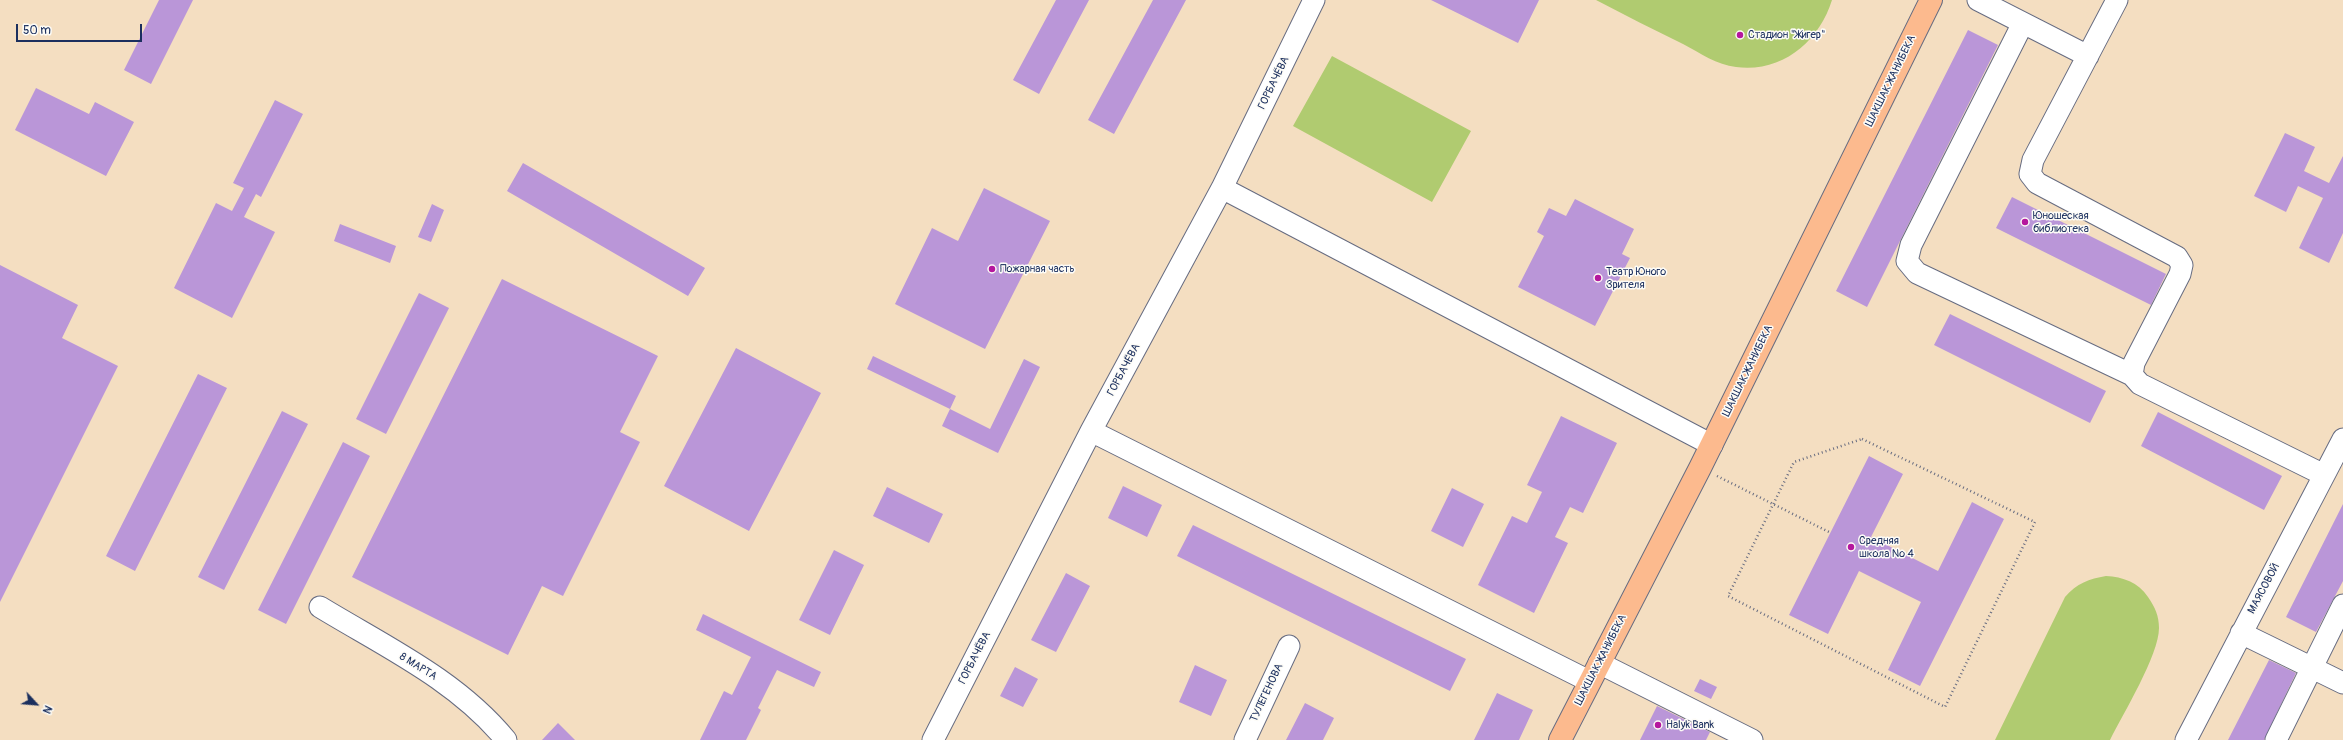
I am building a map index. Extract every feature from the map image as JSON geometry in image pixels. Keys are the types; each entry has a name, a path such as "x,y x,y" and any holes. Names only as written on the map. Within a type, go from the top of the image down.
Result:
{"main road":[{"name":"ШАКШАК ЖАНИБЕКА","path":"1566,738 1594,672 1712,445 1931,0"}],"street":[{"name":"ГОРБАЧЁВА","path":"934,740 1091,431 1222,188 1314,0"},
{"path":"1978,0 2088,56"},
{"path":"2117,0 2033,160 2030,174 2037,183 2177,257 2182,265 2180,274 2134,363 2132,375"},
{"path":"2023,23 1911,245 1907,261 1917,273 2132,375 2140,384 2324,475"},
{"path":"1222,188 1712,445"},
{"path":"1091,431 1594,672 1752,740"},
{"name":"МАЯСОВОЙ","path":"2186,740 2343,439"},
{"path":"2276,740 2343,605"},
{"name":"8 МАРТА","path":"320,607 455,690 485,717 506,740"},
{"path":"2241,633 2343,683"},
{"name":"ТУЛЕГЕНОВА","path":"1245,740 1289,646"}],"path":[{"path":"1862,439 2035,522 1945,707 1728,596 1773,504 1794,462 1862,439"},
{"path":"1700,468 1831,533"}],"green space":[{"name":"Стадион \"Жигер\"","path":"1596,0 1832,0 1818,29 1796,52 1783,60 1769,65 1753,68 1729,66 1715,61"},
{"path":"1332,56 1471,131 1432,202 1293,126"},
{"path":"2106,576 2130,581 2140,588 2156,612 2159,628 2153,653 2147,668 2110,740 1995,740 2065,597 2074,588 2084,582"}],"building":[{"path":"159,0 193,0 151,84 124,70"},
{"path":"1056,0 1089,0 1039,94 1013,80"},
{"path":"1153,0 1186,0 1114,134 1088,120"},
{"path":"1431,0 1539,0 1518,43"},
{"path":"1968,30 1998,45 1867,307 1836,291"},
{"path":"36,88 89,114 95,102 134,122 106,176 15,130"},
{"path":"275,100 303,114 261,197 256,194 244,217 275,232 232,318 174,288 216,203 232,211 244,188 233,183"},
{"path":"2285,133 2315,147 2304,171 2329,183 2343,156 2343,233 2329,263 2299,248 2323,198 2298,186 2286,212 2254,196"},
{"path":"523,163 705,268 688,296 507,191"},
{"path":"984,188 1050,221 985,349 895,304 932,228 958,241"},
{"path":"2012,197 2166,274 2151,305 1996,228"},
{"path":"1575,199 1634,229 1622,254 1630,258 1595,326 1518,287 1544,236 1537,232 1549,208 1566,216"},
{"path":"432,204 444,210 431,242 418,237"},
{"path":"340,224 396,246 390,263 334,241"},
{"path":"0,265 78,305 62,338 118,366 0,602"},
{"path":"502,279 658,356 620,432 640,442 563,596 542,586 508,655 352,577"},
{"path":"419,293 449,308 386,434 356,419"},
{"path":"1950,314 2106,391 2090,423 1934,345"},
{"path":"736,348 821,393 749,531 664,486"},
{"path":"873,356 956,396 950,409 867,369"},
{"path":"1024,359 1040,367 998,453 942,426 950,409 990,429"},
{"path":"198,374 227,388 135,571 106,556"},
{"path":"282,411 308,424 224,590 198,577"},
{"path":"2158,412 2282,476 2264,510 2141,446"},
{"path":"1561,416 1617,443 1583,513 1570,507 1555,537 1568,543 1534,613 1478,585 1512,516 1527,523 1542,492 1527,485"},
{"path":"343,442 370,456 286,624 258,610"},
{"path":"1869,456 1903,474 1871,537 1938,571 1972,502 2004,519 1920,686 1888,670 1921,602 1859,571 1828,634 1789,615"},
{"path":"1123,486 1162,505 1147,537 1108,518"},
{"path":"887,487 943,514 929,543 873,516"},
{"path":"1452,488 1484,504 1463,547 1431,531"},
{"path":"2343,504 2343,581 2316,632 2286,617"},
{"path":"1193,525 1466,659 1450,691 1177,556"},
{"path":"834,550 864,565 830,635 799,620"},
{"path":"1066,573 1090,586 1056,652 1031,640"},
{"path":"703,614 821,672 814,687 777,670 758,708 761,710 746,740 700,740 724,691 732,695 751,657 696,630"},
{"path":"2269,660 2296,673 2264,740 2228,740"},
{"path":"1195,665 1227,680 1211,716 1179,702"},
{"path":"1015,667 1038,679 1023,707 1000,696"},
{"path":"1700,679 1717,687 1711,699 1694,691"},
{"path":"1497,693 1533,710 1519,740 1474,740"},
{"path":"1305,703 1334,718 1323,740 1286,740"},
{"path":"1657,706 1710,732 1706,740 1640,740"},
{"path":"558,723 575,740 542,740"}],"place":[{"name":"Стадион \"Жигер\"","path":"1740,35"},
{"name":"Юношеская библиотека","path":"2025,222"},
{"name":"Пожарная часть","path":"992,269"},
{"name":"Театр Юного Зрителя","path":"1598,278"},
{"name":"Средняя школа № 4","path":"1851,547"},
{"name":"Halyk Bank","path":"1658,725"}]}
